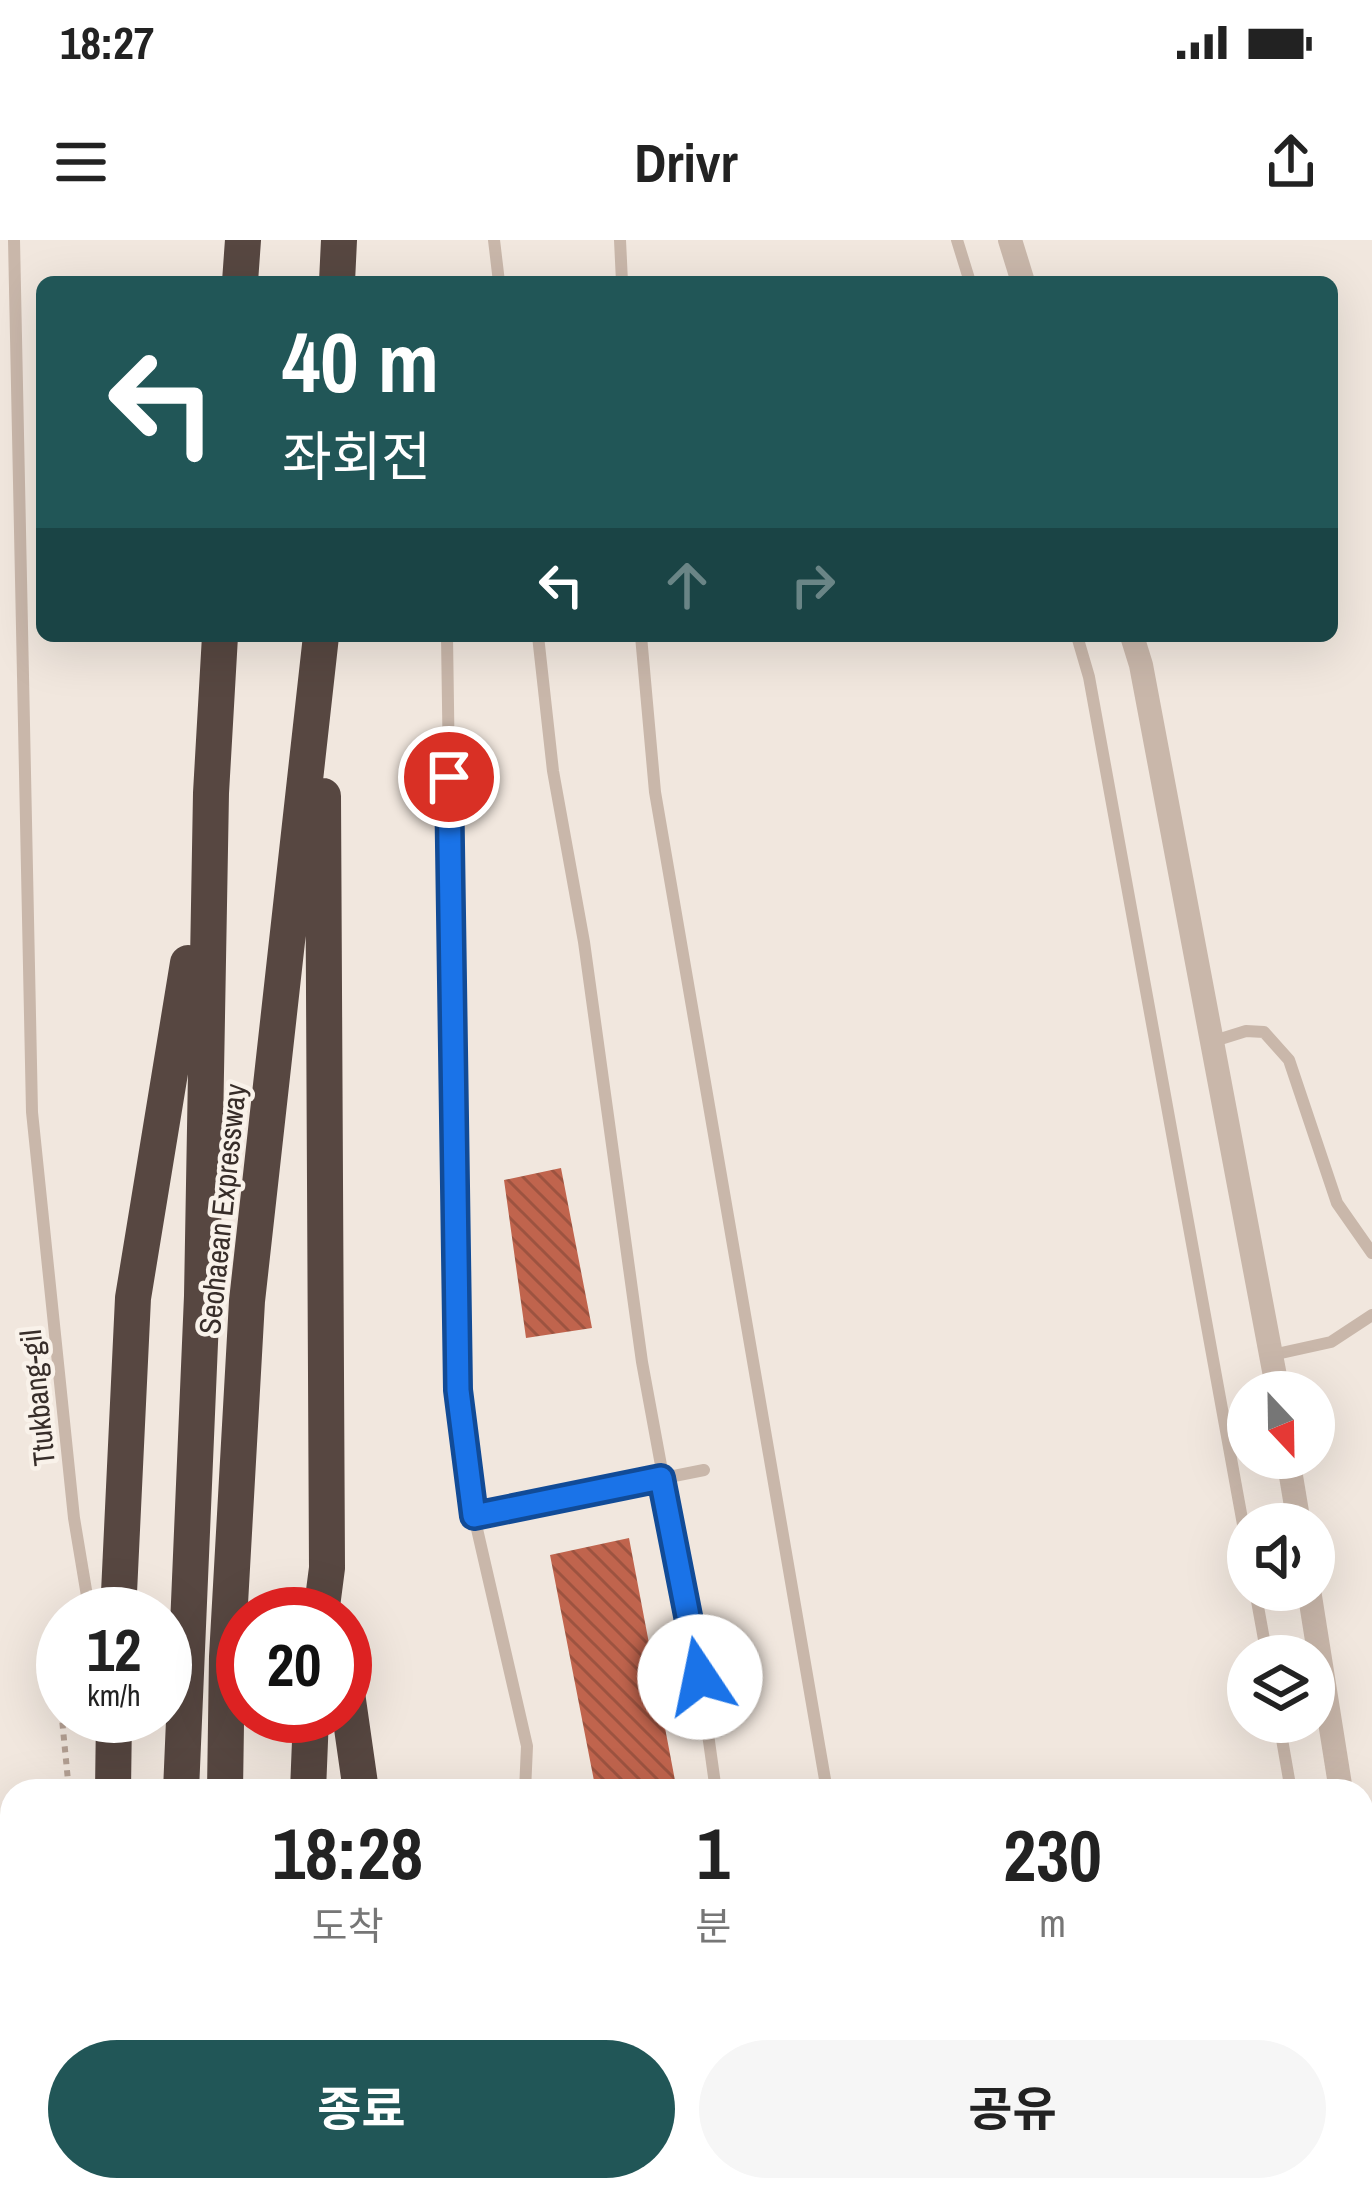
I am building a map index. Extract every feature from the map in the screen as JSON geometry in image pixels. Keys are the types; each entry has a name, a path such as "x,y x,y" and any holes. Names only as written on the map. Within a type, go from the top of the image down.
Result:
{"highway":[{"path":"240,276 243,240"},
{"path":"338,276 339,240"},
{"name":"Seohaean Expressway","path":"182,1779 202,1296 211,794 220,642"},
{"name":"Seohaean Expressway","path":"225,1779 227,1657 247,1301 320,642"},
{"path":"321,642 325,1587"},
{"path":"119,1587 133,1298 211,794"},
{"path":"327,1568 330,1587"},
{"path":"111,1743 113,1779"},
{"path":"308,1779 310,1743"},
{"path":"355,1743 360,1779"}],"street":[{"path":"1010,240 1021,276"},
{"path":"1134,642 1275,1371"},
{"path":"1313,1611 1339,1779"}],"lane":[{"name":"Ttukbang-gil","path":"14,240 32,1112 74,1518 86,1587"},
{"path":"494,240 498,276"},
{"path":"620,240 622,276"},
{"path":"957,240 968,276"},
{"path":"448,642 458,1390 474,1516 527,1746 526,1779"},
{"path":"539,642 553,771 584,942 661,1478 700,1677 714,1779"},
{"path":"642,642 655,792 824,1779"},
{"path":"1079,642 1089,677 1239,1503"},
{"path":"1214,1041 1246,1031 1264,1033 1288,1060 1337,1203 1372,1252"},
{"path":"1272,1355 1331,1342 1372,1315"},
{"path":"474,1516 704,1470"},
{"path":"114,1743 120,1779"},
{"path":"1283,1743 1289,1779"}],"path":[{"path":"64,1743 68,1779"}],"building":[{"path":"561,1168 592,1328 526,1338 504,1180"},
{"path":"629,1538 675,1779 594,1779 550,1555"}],"route":[{"path":"449,777 458,1390 474,1516 661,1478 700,1677"}]}
